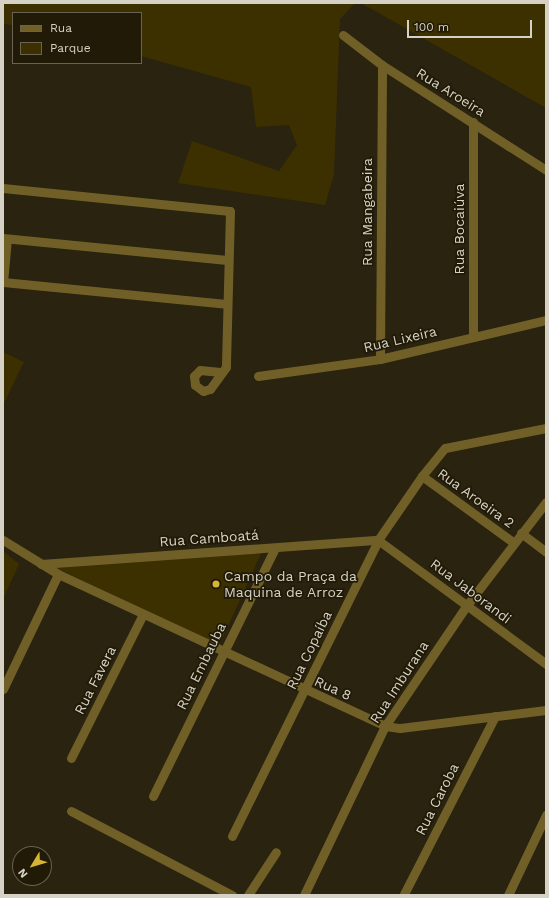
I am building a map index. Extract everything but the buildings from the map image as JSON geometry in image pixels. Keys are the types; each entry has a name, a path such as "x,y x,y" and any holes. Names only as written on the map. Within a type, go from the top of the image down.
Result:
{"street":[{"name":"Rua Aroeira","path":"343,35 382,65 546,170"},
{"name":"Rua Mangabeira","path":"380,359 382,65"},
{"name":"Rua Bocaiúva","path":"473,122 473,336"},
{"path":"3,188 230,211 227,260 226,364 220,372"},
{"path":"226,304 3,282 5,239 227,260"},
{"name":"Rua Lixeira","path":"258,376 380,359 546,320"},
{"name":"Rua Copaíba","path":"232,836 305,691 378,540 422,476 445,448 546,428"},
{"name":"Rua Aroeira 2","path":"422,476 513,542"},
{"name":"Rua Imburana","path":"304,895 385,726 467,605 513,542 546,502"},
{"path":"521,533 546,552"},
{"name":"Rua 8","path":"3,540 58,574 223,653 385,726 400,728 546,710"},
{"name":"Rua Camboatá","path":"41,564 378,540"},
{"name":"Rua Jaborandi","path":"378,540 546,664"},
{"name":"Rua Embauba","path":"153,796 275,548"},
{"path":"3,689 58,574"},
{"name":"Rua Favera","path":"71,758 143,614"},
{"name":"Rua Caroba","path":"404,894 495,716"},
{"path":"71,811 232,895"},
{"path":"508,895 546,815"},
{"path":"248,895 276,852"}],"green space":[{"path":"3,3 355,3 340,19 334,174 325,205 178,183 192,141 279,171 297,145 289,125 256,127 251,87 142,56 142,12 12,12 12,25 3,24"},
{"path":"361,3 546,3 546,108"},
{"path":"3,352 24,362 3,405"},
{"path":"263,549 219,646 56,568"},
{"path":"3,551 19,564 3,599"}],"place":[{"name":"Campo da Praça da Maquina de Arroz","path":"216,584"}]}
